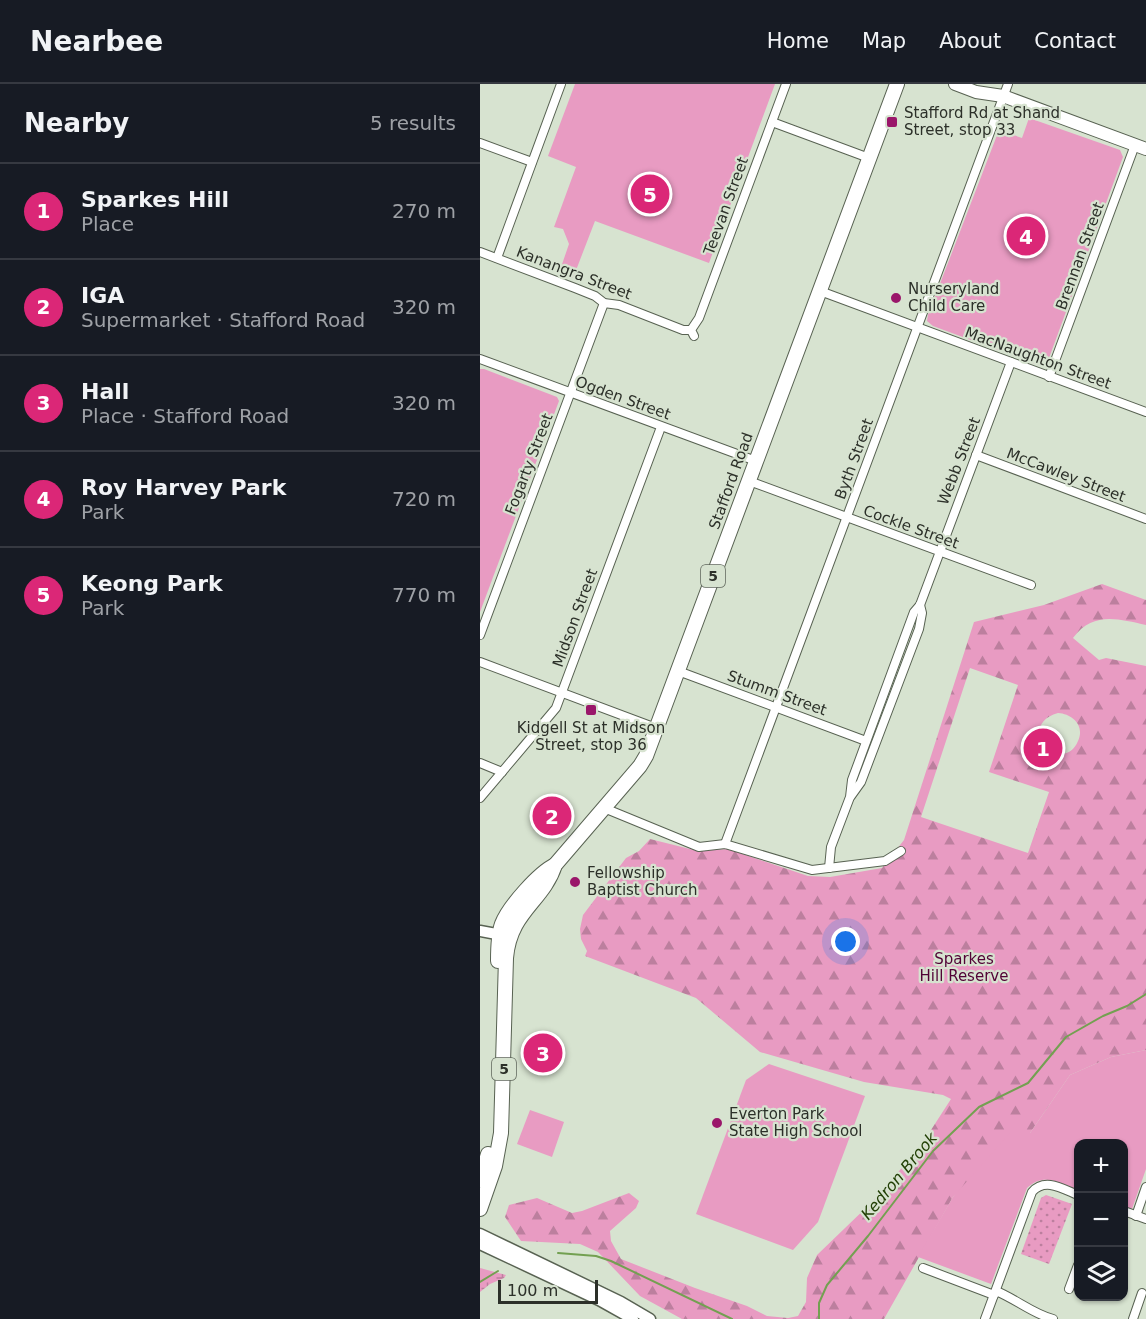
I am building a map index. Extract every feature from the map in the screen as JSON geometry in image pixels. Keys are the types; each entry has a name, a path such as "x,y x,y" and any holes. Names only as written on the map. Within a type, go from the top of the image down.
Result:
{"highway":[{"name":"Stafford Road","path":"480,1209 495,1166 501,1133 506,958 502,924 511,909 545,870 555,865 640,766 678,671 897,84"},
{"name":"Stafford Road","path":"480,1180 488,1156 493,1123 505,935"}],"main road":[{"path":"955,84 976,92 1005,90"},
{"path":"986,84 1140,147"},
{"path":"480,931 505,935"},
{"path":"480,1234 621,1302 650,1319"},
{"path":"480,1244 599,1300 633,1319"}],"street":[{"path":"497,258 561,84"},
{"name":"Teevan Street","path":"693,333 786,84"},
{"name":"Byth Street","path":"725,844 1005,90"},
{"path":"772,122 869,159"},
{"path":"480,143 532,162"},
{"name":"Brennan Street","path":"1050,377 1140,147"},
{"name":"Kanangra Street","path":"480,252 593,295 604,303 618,305 693,333"},
{"name":"MacNaughton Street","path":"820,291 1146,411"},
{"name":"Fogarty Street","path":"480,635 604,303"},
{"name":"Ogden Street","path":"480,359 756,461"},
{"name":"Webb Street","path":"829,868 831,847 850,797 852,780 866,741 914,612 920,605 1011,362"},
{"name":"Midson Street","path":"480,798 551,715 562,693 661,427"},
{"name":"McCawley Street","path":"976,455 1146,519"},
{"name":"Cockle Street","path":"749,481 1030,585"},
{"name":"Webb Street","path":"850,797 861,782 915,640 922,613 920,605"},
{"path":"480,662 656,728"},
{"name":"Stumm Street","path":"678,671 866,741"},
{"path":"480,763 502,772"},
{"path":"604,808 699,847 725,844 812,870 885,861 901,851"},
{"path":"985,1319 1032,1192 1043,1184 1074,1194"},
{"path":"1136,1216 1146,1187"},
{"path":"1128,1213 1146,1220"},
{"path":"924,1268 1013,1298 1038,1315 1053,1319"},
{"path":"1069,1288 1074,1275"},
{"path":"1133,1319 1142,1293"}],"green space":[{"path":"575,84 775,84 709,263 595,221 573,278 559,273 569,244 563,229 554,227 576,167 548,156"},
{"path":"1029,118 1120,150 1123,157 1049,358 1046,363 1038,365 933,326 927,321 999,130 1022,138"},
{"path":"480,369 557,397 559,401 480,612"},
{"name":"Sparkes Hill Reserve","path":"1102,584 1146,600 1146,625 1116,619 1098,620 1081,629 1073,638 1099,660 1106,658 1146,666 1146,1050 1111,1057 1070,1075 1030,1133 953,1197 884,1319 682,1319 640,1296 598,1252 580,1244 521,1241 505,1217 509,1205 537,1198 572,1213 629,1193 639,1201 636,1208 610,1231 611,1241 621,1259 747,1306 767,1316 788,1318 798,1316 806,1302 807,1278 817,1255 872,1202 920,1147 951,1099 943,1095 864,1082 760,1052 696,998 585,956 587,951 581,939 580,929 583,915 626,858 639,851 650,839 698,851 728,849 808,876 830,877 882,868 904,840 974,622 1044,605","holes":["970,668 1018,685 989,772 1049,792 1028,853 921,817","1058,713 1073,718 1080,730 1078,741 1071,751 1062,754 1046,745 1041,737 1040,728 1045,719"]},
{"path":"1146,1050 1146,1169 1132,1209 1128,1208 1128,1139 1074,1139 1074,1188 1052,1180 1039,1181 1027,1188 991,1284 918,1257 953,1197 1010,1133 1030,1133 1070,1075 1111,1057"},
{"path":"769,1064 865,1096 818,1222 793,1250 696,1214 746,1080"},
{"path":"530,1110 564,1122 552,1157 517,1144"},
{"path":"1046,1195 1072,1204 1049,1264 1021,1254 1041,1198"},
{"path":"480,1268 506,1275 480,1292"}],"waterway":[{"name":"Kedron Brook","path":"819,1319 819,1303 827,1285 933,1151 979,1107 1028,1083 1066,1037 1146,994"},
{"path":"558,1253 596,1256 611,1261 732,1319"},
{"path":"480,1282 498,1271"}],"place":[{"name":"Stafford Rd at Shand Street, stop 33","path":"892,122"},
{"name":"Keong Park","path":"650,194"},
{"name":"Roy Harvey Park","path":"1026,236"},
{"name":"Nurseryland Child Care","path":"896,298"},
{"name":"Kidgell St at Midson Street, stop 36","path":"591,710"},
{"name":"Sparkes Hill","path":"1043,748"},
{"name":"IGA","path":"552,816"},
{"name":"Fellowship Baptist Church","path":"575,882"},
{"name":"Hall","path":"543,1053"},
{"name":"Everton Park State High School","path":"717,1123"}]}
